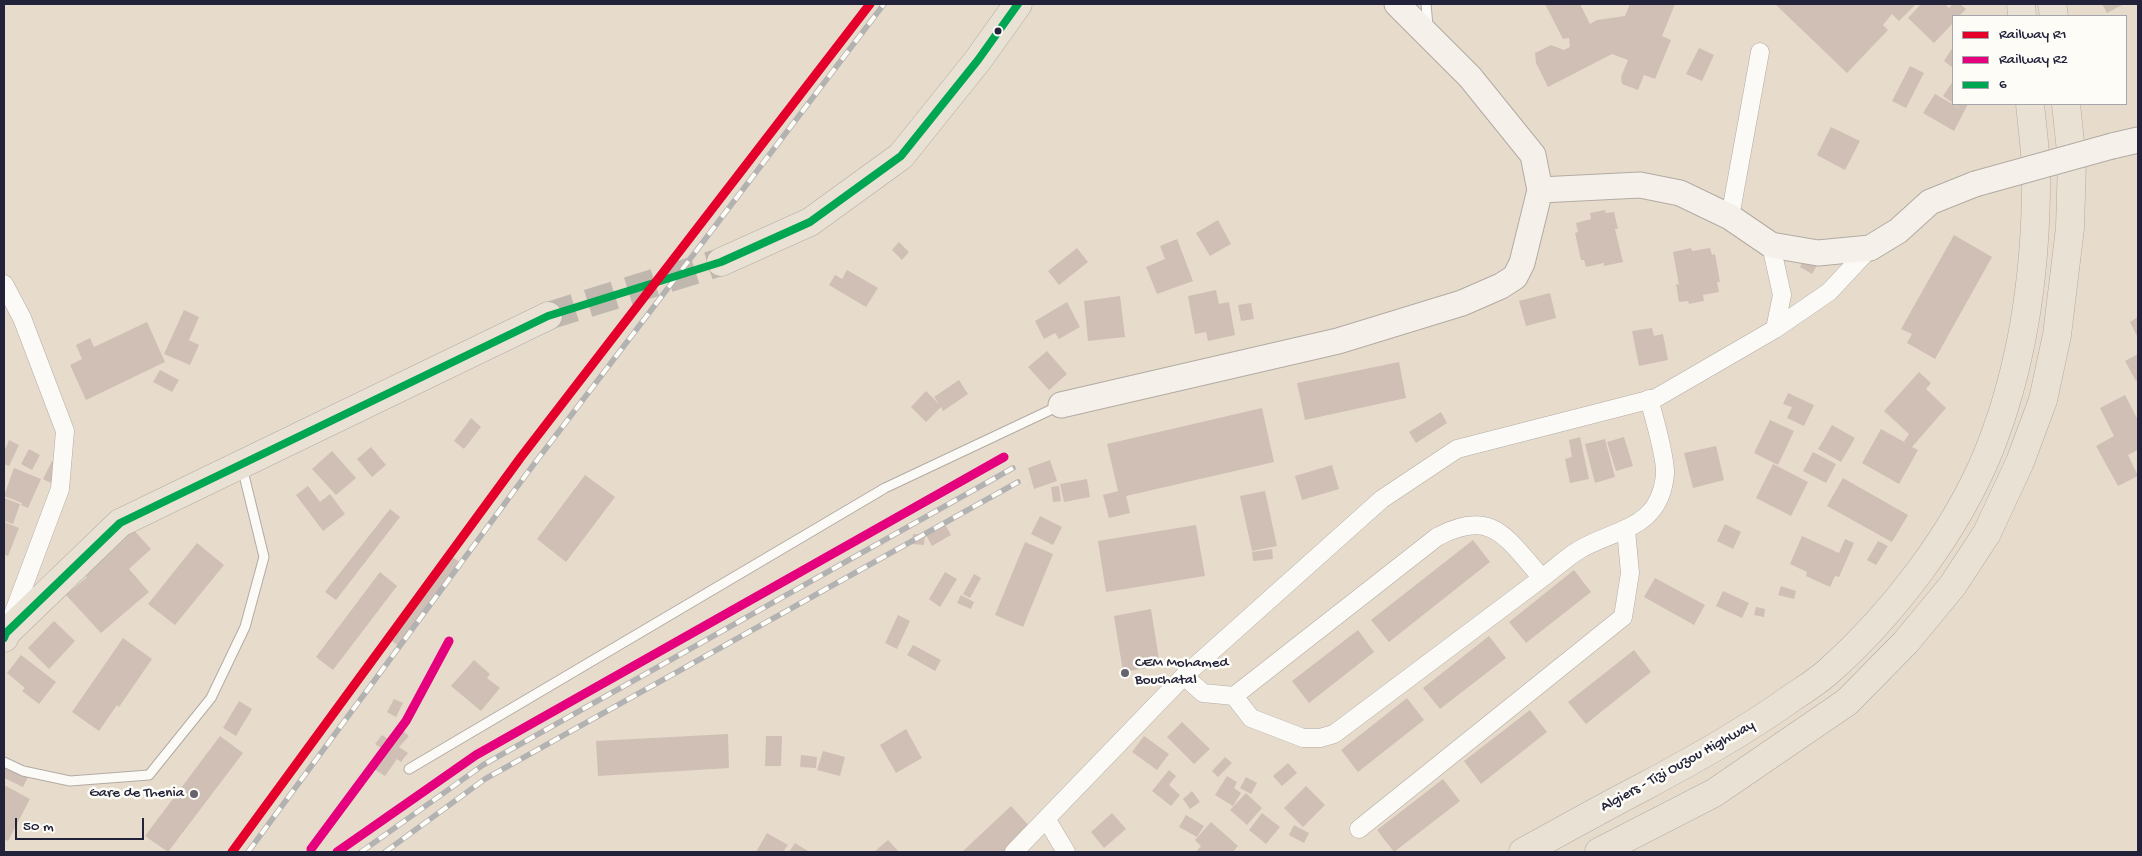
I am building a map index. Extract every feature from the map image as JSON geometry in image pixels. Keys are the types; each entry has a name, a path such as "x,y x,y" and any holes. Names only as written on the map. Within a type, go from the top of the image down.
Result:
{"main road":[{"path":"722,262 810,222 901,156 978,60 1018,4"},
{"name":"Algiers - Tizi Ouzou Highway","path":"1523,852 1702,757 1764,718 1828,672 1878,621 1923,567 1958,514 1987,454 2009,393 2024,323 2032,257 2036,167 2030,105"},
{"path":"1599,852 1714,793 1847,702 1906,642 1953,585 1987,533 2020,462 2043,400 2057,335 2070,228 2072,161 2066,105"},
{"path":"5,635 120,523 548,316"}],"street":[{"path":"1061,404 1338,341 1462,303 1501,286 1515,277 1522,263 1540,190 1534,155 1470,77 1397,4"},
{"path":"1730,218 1760,52"},
{"path":"1014,852 1047,820 1184,676 1382,499 1457,449 1656,398 1775,329 1828,292 1870,248 1898,231 1930,202 1975,184 2138,140"},
{"path":"1540,190 1640,185 1680,193 1730,218 1771,245 1818,253 1870,248"},
{"path":"1771,245 1782,295 1775,329"},
{"path":"4,284 22,318 65,431 60,489 5,635"},
{"path":"1234,696 1251,718 1303,738 1320,738 1334,734 1580,550 1626,530 1644,519 1655,506 1661,492 1665,473 1649,399"},
{"path":"1184,676 1203,693 1234,696 1437,537 1454,528 1468,524 1479,525 1498,532 1542,578"},
{"path":"1359,829 1623,618 1630,573 1626,530"},
{"path":"1047,820 1066,852"}],"lane":[{"path":"1426,4 1429,36"},
{"path":"410,769 885,488 1061,404"},
{"path":"4,762 23,771 70,781 149,776 199,714 211,698 245,627 264,557 241,465"}],"building":[{"path":"1545,4 1580,4 1590,24 1597,20 1625,16 1630,4 1675,4 1662,36 1671,40 1655,79 1644,75 1638,90 1622,84 1621,77 1628,60 1612,54 1548,87 1536,63 1535,53 1551,45 1564,50 1570,47 1569,38 1563,39"},
{"path":"1775,4 1916,4 1899,21 1892,14 1883,25 1888,30 1847,73"},
{"path":"1921,4 1945,4 1949,8 1953,4 1960,4 1966,9 1960,15 1952,15 1952,24 1934,43 1908,18"},
{"path":"2102,4 2124,4 2107,13"},
{"path":"1699,48 1714,55 1702,81 1686,74"},
{"path":"1952,49 1952,67 1944,61"},
{"path":"1910,66 1924,73 1906,108 1892,101"},
{"path":"1952,82 1952,102 1943,96"},
{"path":"1935,94 1961,109 1955,105 1967,105 1954,131 1923,113"},
{"path":"1831,127 1860,141 1845,170 1817,155"},
{"path":"1605,210 1606,213 1614,212 1618,229 1615,229 1623,262 1604,266 1604,263 1586,267 1584,260 1581,260 1575,233 1578,232 1576,223 1591,219 1590,213"},
{"path":"1218,220 1231,244 1210,256 1196,233"},
{"path":"1954,235 1992,257 1935,359 1907,343 1912,334 1901,329"},
{"path":"1177,239 1193,281 1157,294 1146,267 1165,259 1160,246"},
{"path":"899,242 909,252 902,260 892,250"},
{"path":"1077,248 1088,262 1059,285 1048,271"},
{"path":"1691,248 1692,251 1710,248 1712,255 1715,254 1720,282 1717,282 1719,292 1703,295 1704,301 1689,304 1688,301 1679,302 1676,284 1679,285 1673,252"},
{"path":"1806,255 1819,262 1812,274 1800,267"},
{"path":"847,270 878,288 866,307 829,285 835,275 842,279"},
{"path":"1216,290 1219,304 1229,302 1235,335 1208,341 1206,332 1195,334 1188,296"},
{"path":"1550,293 1556,318 1526,326 1519,301"},
{"path":"1120,296 1125,337 1088,341 1084,301"},
{"path":"1067,302 1080,327 1059,339 1055,333 1044,339 1035,321"},
{"path":"1251,303 1254,319 1241,321 1238,305"},
{"path":"184,310 199,317 189,340 199,345 190,365 164,354"},
{"path":"2138,317 2138,338 2130,322"},
{"path":"147,322 165,362 86,400 70,365 82,359 76,345 90,338 94,347"},
{"path":"1652,328 1654,336 1663,334 1668,360 1639,366 1632,331"},
{"path":"1047,351 1067,374 1049,390 1028,367"},
{"path":"2138,354 2138,379 2136,381 2125,361"},
{"path":"1399,362 1406,398 1305,420 1297,383"},
{"path":"160,370 179,380 172,392 153,382"},
{"path":"1919,372 1931,383 1926,389 1946,408 1912,447 1918,450 1899,484 1862,463 1881,429 1906,443 1904,441 1909,434 1884,411"},
{"path":"959,380 968,394 943,411 941,407 926,422 911,407 926,391 939,404 934,397"},
{"path":"1788,393 1814,405 1804,426 1787,418 1792,407 1783,404"},
{"path":"2125,395 2138,420 2138,450 2128,455 2138,476 2118,486 2096,446 2114,436 2100,408"},
{"path":"1262,408 1274,462 1126,496 1130,513 1109,518 1103,495 1118,491 1107,444"},
{"path":"1441,412 1447,423 1416,443 1409,432"},
{"path":"471,418 481,427 464,449 454,441"},
{"path":"1770,420 1794,431 1778,465 1754,453"},
{"path":"1832,425 1855,438 1841,462 1818,449"},
{"path":"1580,437 1589,479 1570,483 1565,459 1572,457 1569,440"},
{"path":"1624,437 1633,466 1616,471 1607,442"},
{"path":"1605,439 1615,477 1595,483 1585,444"},
{"path":"9,440 19,445 9,466 4,464 4,452"},
{"path":"1716,446 1724,480 1693,488 1684,453"},
{"path":"371,447 386,465 372,477 357,459"},
{"path":"29,449 40,455 32,470 21,464"},
{"path":"332,451 356,478 336,495 312,469"},
{"path":"1813,452 1836,464 1826,483 1803,471"},
{"path":"1050,460 1057,481 1034,489 1028,468"},
{"path":"52,461 66,468 57,486 43,479"},
{"path":"1773,464 1808,482 1791,516 1756,498"},
{"path":"1332,465 1339,489 1302,500 1295,476"},
{"path":"14,468 41,479 28,508 21,505 22,503 4,496"},
{"path":"585,475 615,497 566,562 537,539"},
{"path":"1843,478 1908,515 1892,542 1827,506"},
{"path":"1087,479 1090,497 1064,502 1060,484"},
{"path":"308,486 320,502 330,494 345,514 323,531 296,495"},
{"path":"1059,486 1061,501 1053,502 1051,487"},
{"path":"1265,491 1277,546 1252,551 1240,496"},
{"path":"4,498 20,504 13,524 4,521"},
{"path":"390,509 400,517 336,600 325,592"},
{"path":"1040,516 1062,527 1053,545 1031,534"},
{"path":"4,522 19,528 8,556 4,554"},
{"path":"945,524 951,535 932,546 926,535"},
{"path":"1725,524 1741,532 1733,549 1717,541"},
{"path":"1196,525 1205,576 1106,592 1098,541"},
{"path":"131,527 151,549 129,569 149,592 101,633 66,595 87,577 81,571"},
{"path":"913,534 925,535 924,545 912,544"},
{"path":"1802,536 1839,553 1845,539 1854,543 1839,577 1835,576 1830,587 1806,576 1807,572 1790,564"},
{"path":"1473,540 1490,562 1389,642 1371,620"},
{"path":"1878,541 1888,546 1876,565 1867,560"},
{"path":"1025,542 1053,554 1023,627 995,615"},
{"path":"197,543 224,565 175,625 148,604"},
{"path":"1272,549 1273,559 1253,561 1252,552"},
{"path":"448,554 461,563 400,647 388,638"},
{"path":"1574,570 1591,592 1526,643 1509,622"},
{"path":"380,572 397,586 333,670 316,657"},
{"path":"945,572 957,579 940,607 929,599"},
{"path":"974,574 981,578 970,598 963,594"},
{"path":"1655,578 1705,605 1694,625 1644,597"},
{"path":"1781,586 1796,591 1794,599 1778,595"},
{"path":"1723,591 1749,603 1742,618 1716,606"},
{"path":"961,595 974,602 971,609 957,603"},
{"path":"1756,607 1765,609 1764,617 1754,615"},
{"path":"1151,609 1160,666 1123,672 1114,616"},
{"path":"898,615 910,621 897,649 885,643"},
{"path":"54,621 75,641 49,669 28,648"},
{"path":"1358,630 1374,652 1309,703 1292,681"},
{"path":"1489,636 1506,658 1440,709 1423,688"},
{"path":"123,638 152,659 119,707 117,705 99,731 72,712"},
{"path":"913,645 941,660 935,671 907,655"},
{"path":"1634,650 1651,672 1586,724 1568,702"},
{"path":"21,655 56,682 39,704 22,691 25,688 7,673"},
{"path":"474,660 490,674 487,678 500,688 481,711 451,686"},
{"path":"1407,698 1424,720 1358,772 1341,750"},
{"path":"394,699 403,703 396,717 387,712"},
{"path":"239,701 252,709 236,736 223,728"},
{"path":"1530,710 1547,732 1481,784 1464,761"},
{"path":"1182,722 1210,749 1194,764 1167,737"},
{"path":"399,728 409,736 399,747 408,753 401,762 397,759 385,776 369,766 381,748 375,744 382,735 388,739"},
{"path":"906,729 922,758 896,773 880,745"},
{"path":"728,734 729,768 598,776 596,741"},
{"name":"Gare de Thenia","path":"220,736 243,753 168,852 145,836"},
{"path":"766,736 782,736 781,766 765,766"},
{"path":"1144,736 1169,754 1157,770 1132,752"},
{"path":"823,751 845,757 840,776 817,770"},
{"path":"801,755 817,757 816,768 800,767"},
{"path":"1225,757 1232,763 1218,777 1212,771"},
{"path":"4,761 30,773 23,787 4,778"},
{"path":"1288,763 1297,773 1282,786 1273,776"},
{"path":"1169,770 1176,776 1169,785 1180,795 1171,806 1152,791"},
{"path":"1227,776 1237,782 1234,788 1241,793 1233,806 1215,795"},
{"path":"1246,777 1257,783 1251,794 1240,788"},
{"path":"1443,779 1460,801 1394,852 1377,830"},
{"path":"4,785 30,799 8,841 4,839"},
{"path":"1306,786 1325,805 1303,827 1284,808"},
{"path":"1192,791 1200,802 1190,809 1183,799"},
{"path":"1246,793 1262,808 1247,825 1230,810"},
{"path":"1011,806 1032,829 1008,852 962,852"},
{"path":"1112,813 1126,829 1104,848 1091,832"},
{"path":"1262,813 1280,827 1266,844 1249,830"},
{"path":"1186,815 1204,826 1197,837 1179,827"},
{"path":"1211,822 1238,846 1233,852 1196,852 1201,846 1195,840"},
{"path":"1294,825 1309,833 1304,843 1289,835"},
{"path":"767,833 788,845 783,852 756,852"},
{"path":"888,840 899,852 874,852"},
{"path":"795,843 808,851 808,852 789,852"}],"tunnel":[{"path":"548,316 721,262"}],"railway":[{"path":"248,852 528,472 884,4"},
{"path":"337,852 476,755 1004,457"},
{"path":"361,852 483,765 1013,468"},
{"path":"385,852 485,779 1018,482"},
{"path":"309,852 406,721 449,641"}],"rail line":[{"name":"R1","path":"232,852 521,457 870,4"},
{"name":"R2","path":"337,852 476,755 1004,457"},
{"name":"R2","path":"311,849 406,721 449,641"}],"transit line":[{"name":"6","path":"4,638 6,633 120,523 548,316 721,262 810,222 901,156 978,60 1018,4"}],"place":[{"name":"CEM Mohamed Bouchatal","path":"1125,673"},
{"name":"Gare de Thenia","path":"194,794"}]}
